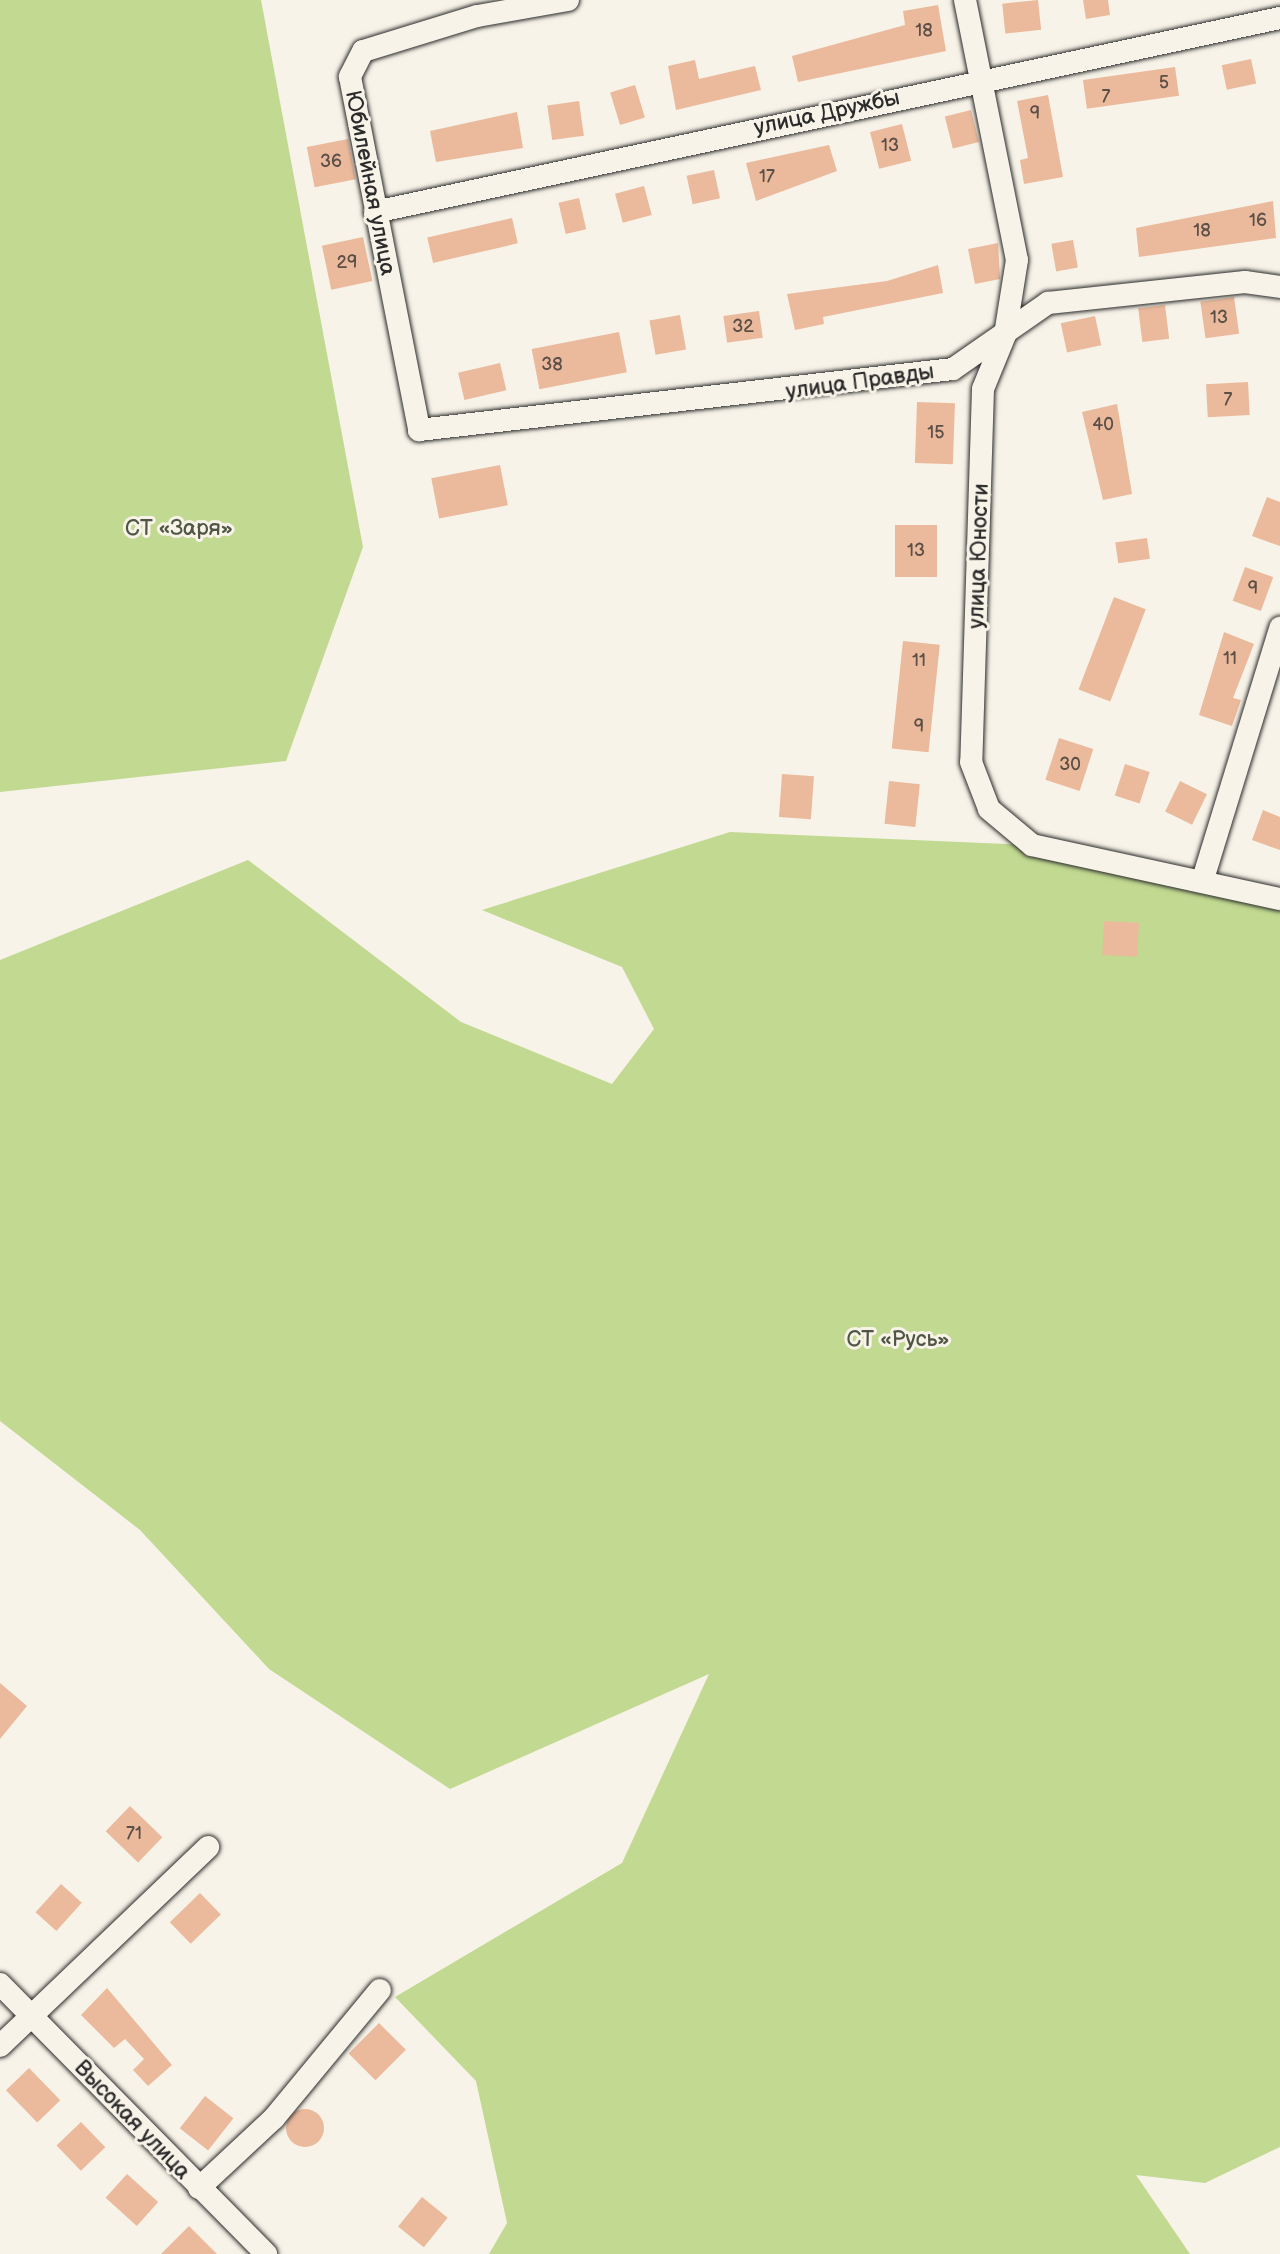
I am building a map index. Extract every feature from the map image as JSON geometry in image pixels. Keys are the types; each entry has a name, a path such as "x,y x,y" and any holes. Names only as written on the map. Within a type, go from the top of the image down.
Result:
{"street":[{"name":"Юбилейная улица","path":"419,430 350,77 363,51 477,16 568,0"},
{"name":"улица Юности","path":"965,0 1017,260 1005,335 983,389 971,762 989,809 1032,845 1203,879 1280,899"},
{"name":"улица Дружбы","path":"375,212 980,79 1280,18"},
{"name":"улица Правды","path":"419,430 953,369 1048,303 1245,282 1280,287"},
{"path":"1203,879 1280,628"},
{"path":"0,2046 208,1847"},
{"name":"Высокая улица","path":"0,1984 266,2254"},
{"path":"199,2188 274,2118 380,1990"}],"green space":[{"name":"СТ «Заря»","path":"0,0 261,0 363,547 286,761 0,792"},
{"name":"СТ «Русь»","path":"730,832 1032,845 1280,899 1280,2147 1205,2183 1136,2175 1190,2254 489,2254 507,2223 476,2081 395,1997 622,1863 709,1674 450,1789 269,1669 140,1530 0,1421 0,960 248,860 461,1022 612,1084 654,1029 622,967 482,910"}],"building":[{"path":"1038,0 1041,30 1005,34 1002,4"},
{"path":"1083,0 1108,0 1110,15 1086,19"},
{"path":"938,5 946,51 798,82 792,56 905,25 903,11"},
{"path":"1251,59 1256,83 1227,90 1222,65"},
{"path":"695,60 699,79 755,66 761,90 676,110 668,66"},
{"path":"1175,67 1179,96 1087,109 1083,80"},
{"path":"635,85 645,118 620,125 610,93"},
{"path":"1048,95 1063,177 1024,184 1020,160 1028,158 1017,101"},
{"path":"579,101 584,136 552,140 547,105"},
{"path":"971,110 979,142 953,149 945,117"},
{"path":"517,112 523,148 436,162 430,131"},
{"path":"902,124 911,161 879,169 870,132"},
{"path":"348,139 356,179 315,187 307,147"},
{"path":"829,145 837,171 756,201 746,163"},
{"path":"714,170 720,198 693,204 687,176"},
{"path":"644,186 652,215 623,223 615,194"},
{"path":"579,198 586,229 566,234 559,203"},
{"path":"1273,201 1276,238 1139,257 1136,228"},
{"path":"512,218 518,243 433,263 427,238"},
{"path":"363,237 372,281 331,290 322,246"},
{"path":"1073,240 1078,268 1056,271 1051,244"},
{"path":"998,243 1000,279 975,284 968,249"},
{"path":"938,265 943,293 823,317 824,324 795,330 787,294 887,281"},
{"path":"1234,297 1239,334 1205,338 1200,302"},
{"path":"1165,305 1169,339 1142,342 1138,308"},
{"path":"759,311 763,338 727,343 723,316"},
{"path":"680,315 686,349 656,355 649,320"},
{"path":"1095,316 1101,345 1067,353 1061,323"},
{"path":"619,332 627,372 539,389 532,349"},
{"path":"500,363 506,390 464,400 458,373"},
{"path":"1248,382 1250,415 1208,417 1206,384"},
{"path":"917,402 955,403 953,464 915,463"},
{"path":"1117,404 1132,494 1103,500 1082,412"},
{"path":"500,465 508,505 439,519 431,478"},
{"path":"1267,497 1280,502 1280,546 1252,536"},
{"path":"895,525 937,525 937,577 895,577"},
{"path":"1147,538 1150,559 1118,563 1115,542"},
{"path":"1245,567 1273,577 1261,611 1233,601"},
{"path":"1114,597 1146,609 1110,702 1079,689"},
{"path":"1224,632 1254,644 1233,698 1241,700 1232,726 1199,715"},
{"path":"903,641 940,645 929,752 892,748"},
{"path":"1059,738 1093,749 1080,791 1045,780"},
{"path":"1125,764 1150,772 1140,803 1115,795"},
{"path":"782,774 814,776 811,819 779,817"},
{"path":"889,781 920,784 915,827 885,824"},
{"path":"1180,781 1207,794 1192,825 1165,812"},
{"path":"1263,810 1280,817 1280,850 1252,840"},
{"path":"1104,921 1139,923 1137,957 1102,955"},
{"path":"0,1683 27,1706 0,1739"},
{"path":"130,1806 162,1837 138,1862 106,1831"},
{"path":"61,1884 82,1903 56,1931 36,1912"},
{"path":"200,1893 221,1915 191,1944 170,1922"},
{"path":"107,1988 172,2065 148,2086 133,2070 144,2059 125,2039 114,2048 81,2015"},
{"path":"379,2023 406,2050 375,2080 349,2053"},
{"path":"29,2068 60,2100 37,2123 6,2090"},
{"path":"205,2096 233,2118 208,2150 180,2128"},
{"path":"305,2109 319,2114 324,2128 319,2142 305,2147 291,2142 286,2128 291,2114"},
{"path":"81,2122 105,2147 81,2171 57,2146"},
{"path":"127,2174 158,2202 137,2226 106,2198"},
{"path":"422,2197 448,2218 424,2247 398,2227"},
{"path":"189,2226 217,2254 161,2254"}]}
